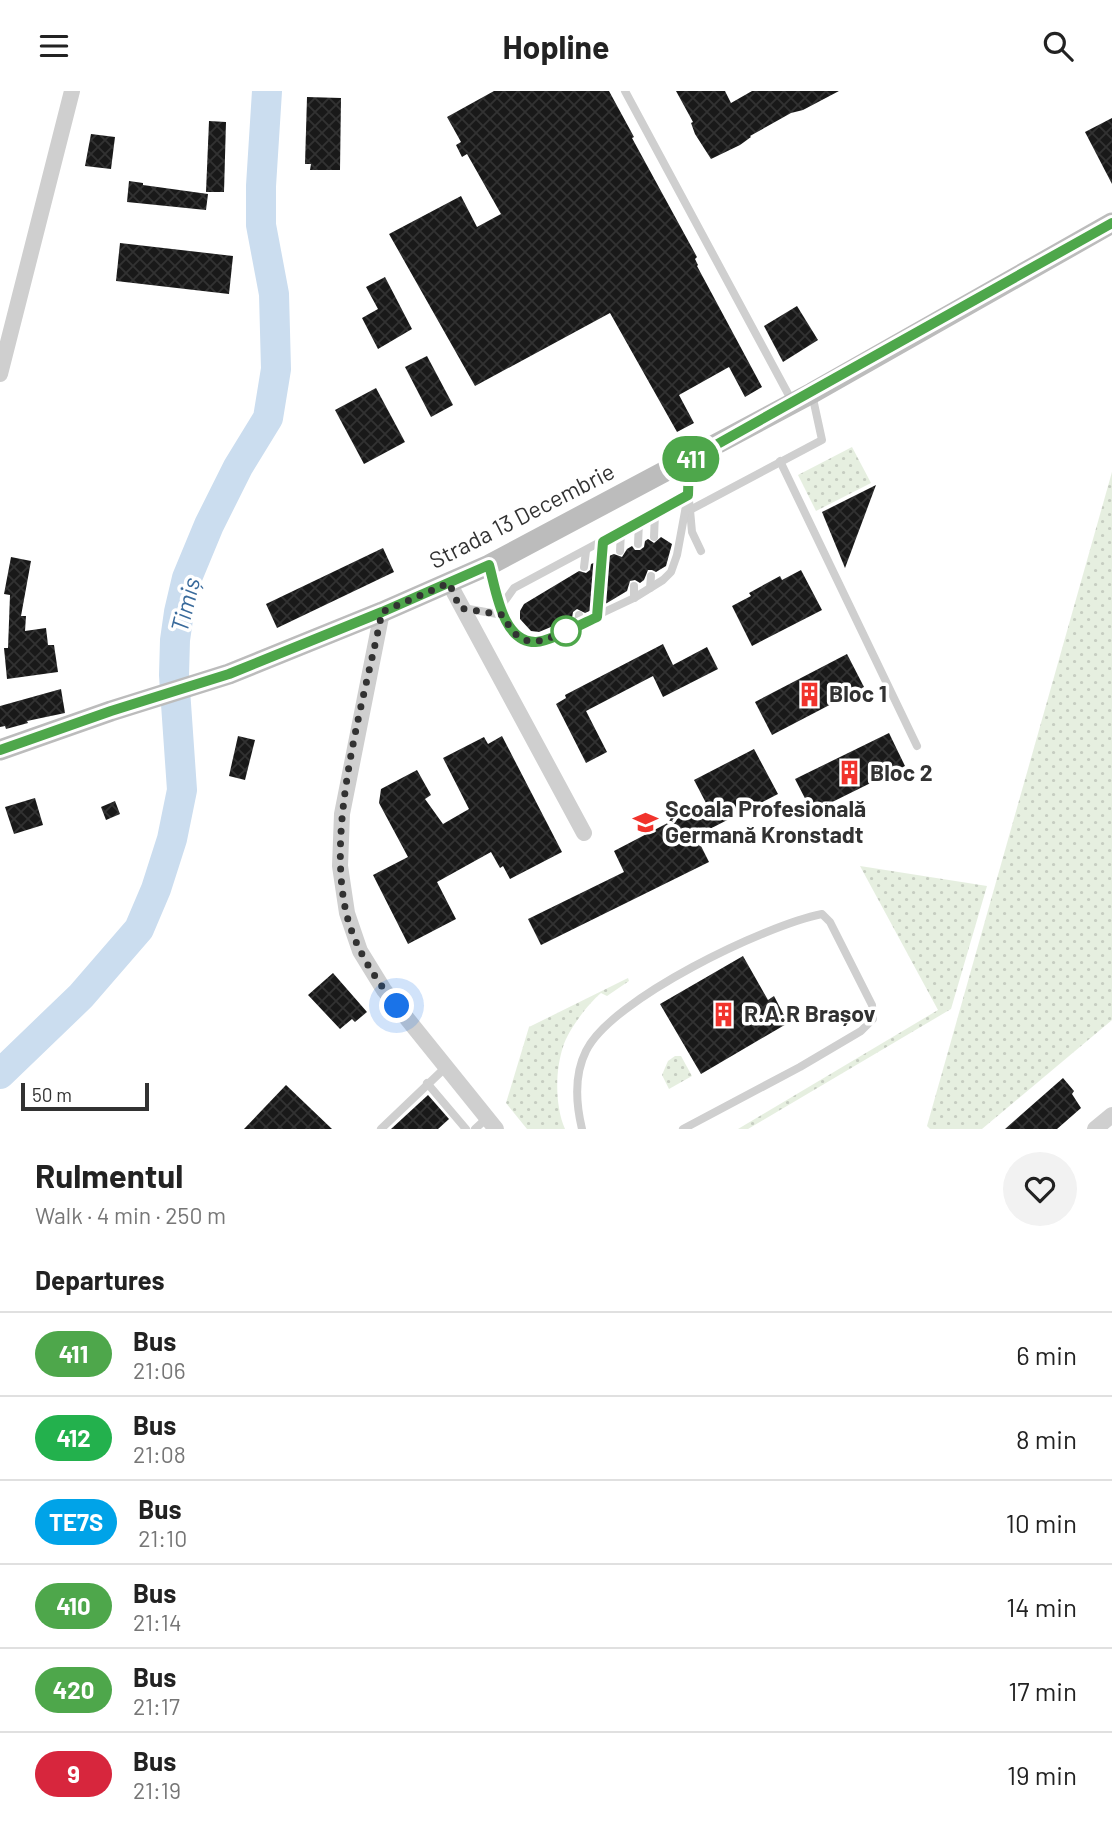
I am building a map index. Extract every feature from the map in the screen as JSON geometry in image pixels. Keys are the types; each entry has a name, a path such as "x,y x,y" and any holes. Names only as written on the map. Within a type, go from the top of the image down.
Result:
{"main road":[{"name":"Strada 13 Decembrie","path":"0,750 229,674 489,565 802,398 1112,223"}],"street":[{"path":"0,374 72,91"},
{"path":"449,583 460,608 584,833"},
{"path":"382,612 342,814 340,866 346,913 360,951 384,990 446,1067 486,1125"},
{"path":"1096,1129 1112,1115"}],"lane":[{"path":"625,91 802,398 821,440 690,510"},
{"path":"489,565 502,610 508,625 517,636 538,643 578,626 597,613 615,608 663,580 675,564 688,495 689,460"},
{"path":"780,461 917,746"},
{"path":"688,495 691,532 702,551"},
{"path":"502,610 514,588 688,495"},
{"path":"654,537 655,514"},
{"path":"638,544 639,523"},
{"path":"620,551 621,532"},
{"path":"602,559 603,542"},
{"path":"584,568 586,551"},
{"path":"650,588 651,576"},
{"path":"634,586 634,598"},
{"path":"615,608 617,598"},
{"path":"460,608 502,610"},
{"path":"578,626 579,615"},
{"path":"582,1129 576,1105 578,1078 586,1051 602,1027 627,1005 740,943 785,924 822,914 830,922 872,1005 873,1019 861,1031 800,1067 683,1129"},
{"path":"381,1129 446,1067"},
{"path":"427,1083 466,1129"}],"green space":[{"path":"852,447 871,483 816,511 798,475"},
{"path":"1112,472 1112,1020 982,1129 930,1129 927,1126"},
{"path":"860,866 987,886 951,1009 748,1129 738,1129 938,1010"},
{"path":"628,978 629,981 607,996 601,993 596,998 579,1018 566,1040 560,1056 557,1088 559,1110 565,1129 527,1129 506,1103 529,1027"},
{"path":"675,1056 681,1056 692,1076 669,1089 662,1075 668,1061"}],"building":[{"path":"494,91 609,91 697,257 697,266 762,387 745,397 729,367 679,395 694,423 677,432 610,313 475,386 389,234 461,196 477,227 501,214 467,154 462,157 456,145 461,142 447,117"},
{"path":"676,91 725,91 731,103 752,91 839,91 803,110 791,113 750,136 740,145 711,159 695,134 691,123 693,122"},
{"path":"307,97 341,98 340,170 310,170 311,164 305,164"},
{"path":"1112,118 1112,184 1085,132"},
{"path":"209,121 226,122 224,192 206,192"},
{"path":"91,134 115,137 111,169 85,166"},
{"path":"129,181 208,194 206,210 127,202"},
{"path":"120,243 233,256 229,294 116,281"},
{"path":"385,277 412,329 378,349 362,318 378,309 366,287"},
{"path":"797,306 818,340 783,362 764,326"},
{"path":"427,356 453,405 431,417 405,367"},
{"path":"376,388 405,442 364,464 335,410"},
{"path":"876,485 845,568 822,512"},
{"path":"661,537 672,544 666,566 656,572 648,570 640,583 630,581 627,591 607,603 585,613 577,609 572,618 539,632 531,631 520,619 524,604 579,571 586,573 591,564 596,562 604,565 609,556 614,554 622,557 632,546 635,550 640,550 648,539 654,543"},
{"path":"383,548 394,572 277,628 266,604"},
{"path":"11,557 31,561 21,616 26,616 25,631 46,628 48,645 54,645 58,672 7,679 4,648 8,648 10,595 4,594"},
{"path":"801,570 822,610 752,646 732,606 780,576 782,580"},
{"path":"663,644 673,665 707,647 718,669 663,697 653,676 586,711 607,752 586,763 556,704 566,698 565,695"},
{"name":"Bloc 1","path":"847,654 864,687 772,735 755,702"},
{"path":"61,689 65,713 27,721 28,723 6,729 5,726 0,727 0,706"},
{"name":"Bloc 2","path":"889,733 905,766 812,812 795,779"},
{"path":"238,736 255,740 245,780 229,776"},
{"path":"502,736 562,852 510,879 491,852 437,882 456,919 408,944 373,875 408,857 379,803 381,789 417,770 431,795 425,799 443,824 469,809 443,758 484,737 488,744"},
{"path":"754,749 778,794 696,836 709,862 541,945 528,919 624,872 614,851 706,803 694,780"},
{"path":"35,798 43,825 14,834 5,807"},
{"path":"115,801 120,814 106,820 101,807"},
{"name":"R.A.R Brașov","path":"743,956 768,1000 774,996 788,1023 701,1074 660,1004"},
{"path":"333,973 367,1012 340,1029 308,995"},
{"path":"1063,1078 1074,1091 1072,1094 1081,1108 1057,1129 1005,1129"},
{"path":"286,1085 332,1129 244,1129"},
{"path":"428,1095 449,1119 438,1129 391,1129"}],"waterway":[{"name":"Timiș","path":"0,1074 81,996 139,929 156,889 172,839 182,790 174,675 179,612 187,578 209,525 238,467 268,418 276,369 274,294 261,225 267,91"}],"bus line":[{"name":"411","path":"0,750 229,674 489,565 503,615 517,636 525,640 538,643 597,617 603,542 688,495 689,460 1112,223"}],"place":[{"name":"Bloc 1","path":"809,694"},
{"name":"Bloc 2","path":"850,773"},
{"name":"Școala Profesională Germană Kronstadt","path":"645,822"},
{"name":"R.A.R Brașov","path":"724,1014"}],"route":[{"path":"397,1006 360,951 346,913 340,866 342,814 382,612 449,583 460,608 503,615 517,636 525,640 538,643 566,631"}]}
